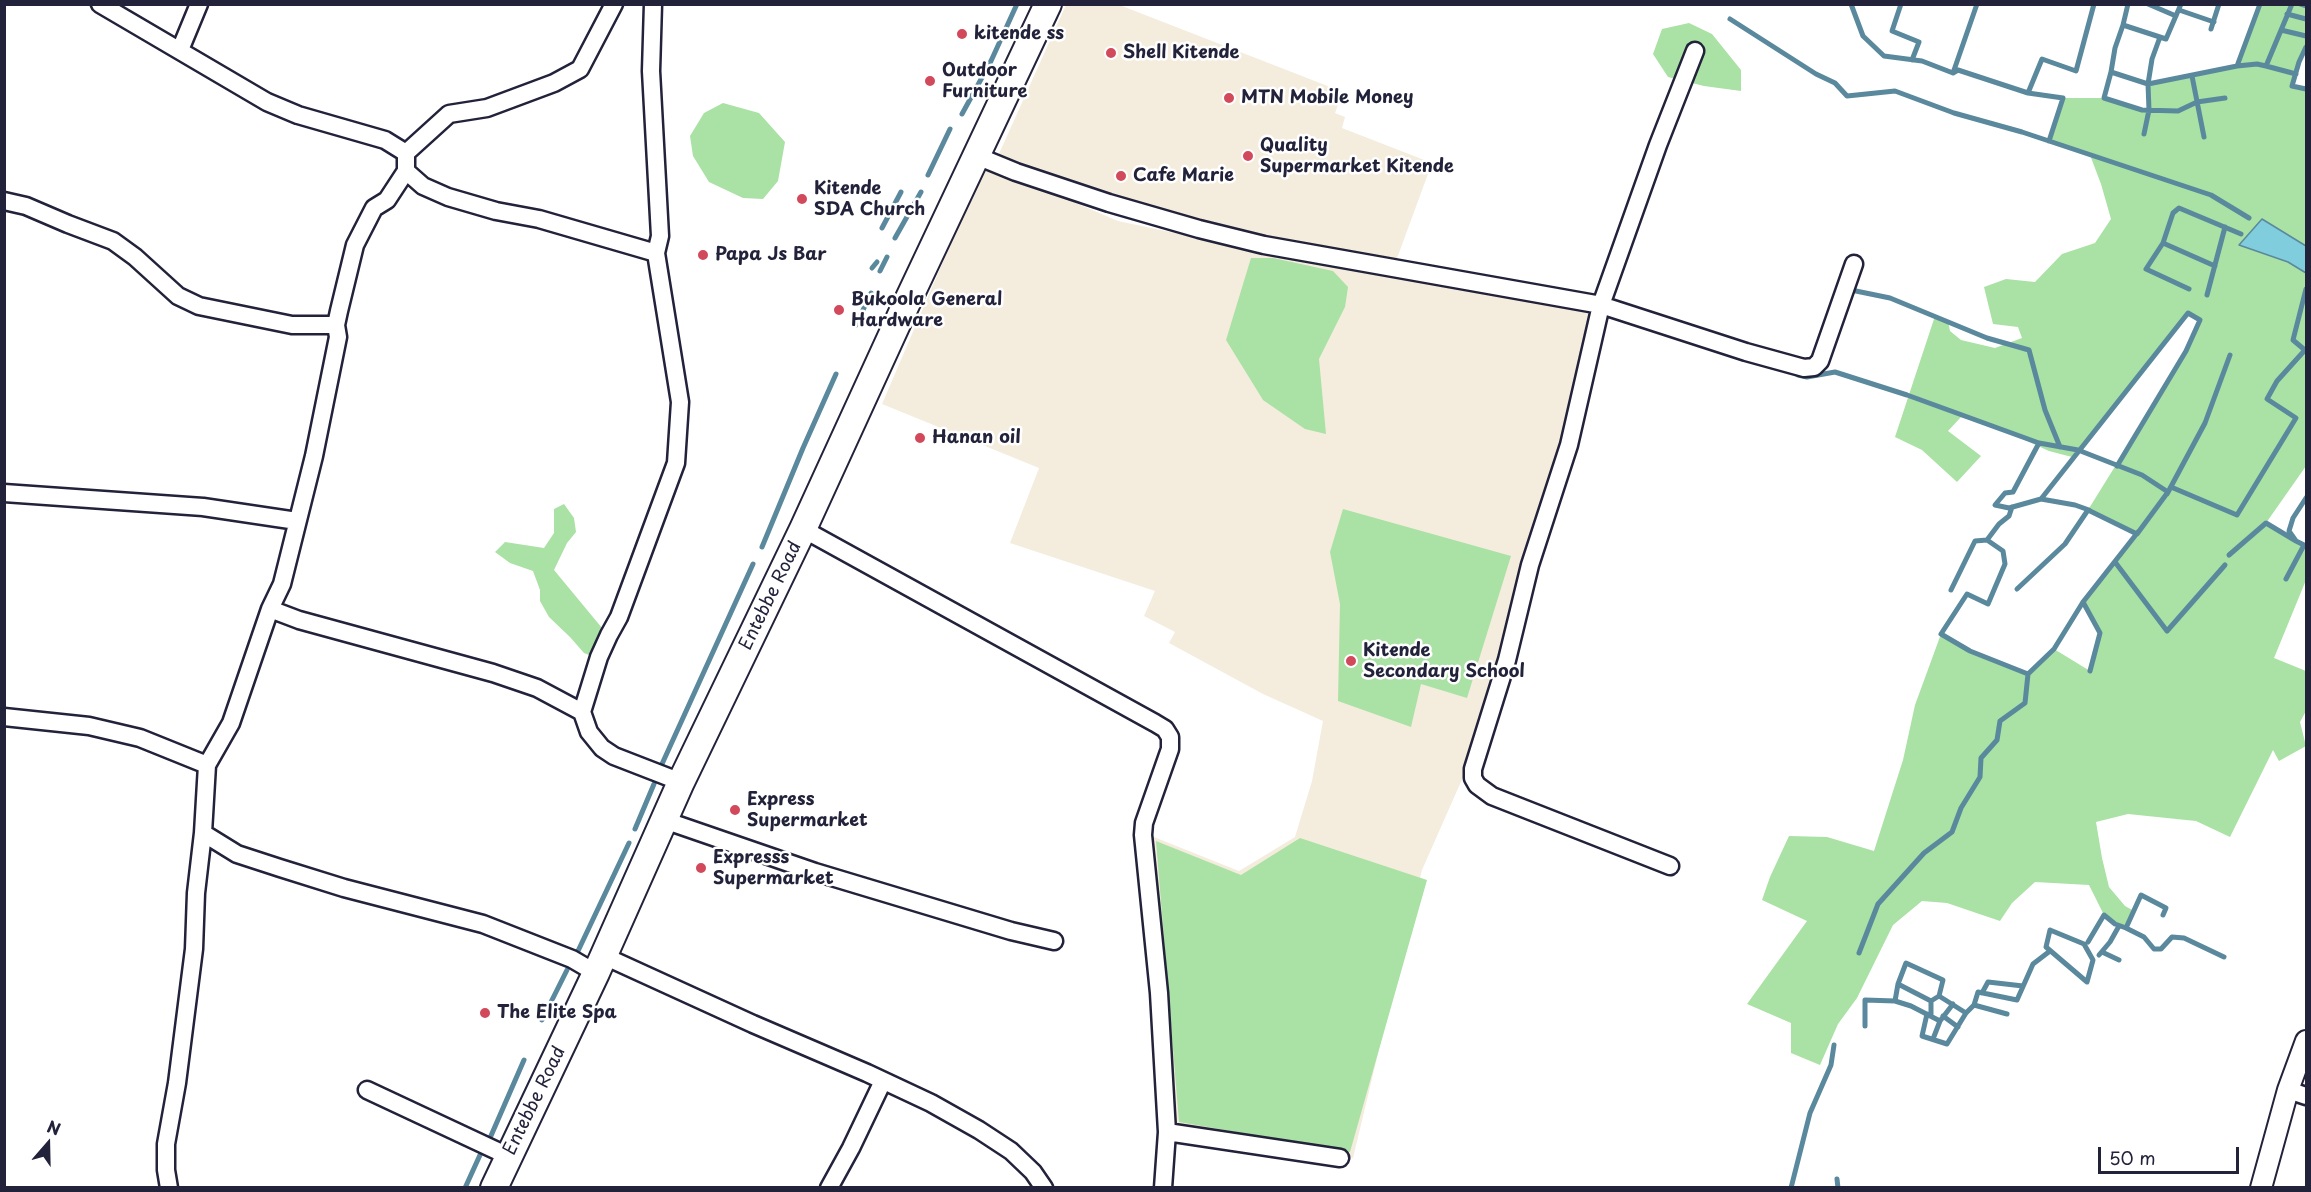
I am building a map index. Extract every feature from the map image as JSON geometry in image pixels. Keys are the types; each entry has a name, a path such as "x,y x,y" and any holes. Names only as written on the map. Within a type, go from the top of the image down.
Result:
{"main road":[{"name":"Entebbe Road","path":"494,1188 600,965 681,782 803,529 1048,4"}],"street":[{"path":"100,4 267,102 298,115 385,140 406,153"},
{"path":"180,50 199,4"},
{"path":"169,1188 166,1144 186,1020 194,949 196,893 203,833 207,765 231,723 270,609 282,585 314,456 338,338 336,325 355,245 375,208 387,200 406,171 406,153 449,114 487,108 554,83 580,69 614,4"},
{"path":"653,4 651,71 660,236 656,253 680,402 676,463 619,617 599,657 582,712 589,732 602,748 614,756 681,782"},
{"path":"1670,866 1492,796 1477,785 1473,778 1473,769 1507,660 1530,564 1569,445 1601,305 1658,145 1695,51"},
{"path":"977,156 1016,172 1109,203 1253,242 1601,305 1746,352 1804,368 1814,367 1820,361 1854,264"},
{"path":"406,171 423,186 448,197 496,211 539,219 656,253"},
{"path":"4,201 26,206 68,225 113,241 158,276 178,296 199,306 292,325 336,325"},
{"path":"4,493 203,507 297,521"},
{"path":"803,529 1165,729 1170,737 1170,749 1144,823 1143,836 1159,993 1167,1132 1163,1188"},
{"path":"270,609 299,620 493,673 537,688 582,712"},
{"path":"4,717 89,726 140,738 207,765"},
{"path":"664,820 815,872 1011,931 1054,941"},
{"path":"203,833 237,854 344,888 483,924 572,959 600,965 883,1081 931,1103 1011,1151 1033,1172 1044,1188"},
{"path":"2261,1188 2297,1093 2307,1041"},
{"path":"829,1188 883,1081"},
{"path":"367,1090 508,1156"},
{"path":"1167,1132 1340,1158"}],"shaded area":[{"path":"1117,4 1343,92 1335,113 1345,117 1342,128 1432,163 1396,261 1205,226 998,156 1066,5"},
{"name":"Kitende Secondary School","path":"986,171 1022,180 1118,221 1326,265 1448,284 1589,312 1593,324 1519,582 1496,678 1475,750 1422,870 1353,1158 1176,1127 1149,835 1239,871 1295,837 1312,781 1323,721 1263,694 1169,643 1175,632 1144,616 1155,591 1010,543 1039,468 882,404 972,194"}],"green space":[{"path":"2260,5 2292,5 2278,38 2294,5 2306,5 2306,47 2292,86 2306,89 2306,246 2262,219 2239,245 2288,262 2306,273 2306,466 2266,523 2306,546 2306,580 2274,658 2306,671 2306,711 2300,722 2306,746 2279,761 2273,750 2230,837 2196,821 2128,814 2096,822 2109,887 2125,906 2134,911 2126,928 2119,926 2104,915 2089,885 2035,882 2012,903 2000,921 1947,903 1922,901 1893,925 1857,998 1838,1024 1820,1065 1791,1053 1791,1023 1747,1004 1807,921 1762,900 1789,836 1827,837 1874,851 1903,760 1915,705 1941,634 1970,651 2028,674 2054,649 2090,671 2100,633 2083,602 2137,534 2088,510 2186,352 2200,320 2188,313 2072,457 2049,451 2005,431 1961,417 1948,431 1981,456 1957,482 1922,450 1895,437 1935,316 1948,321 1950,331 1961,340 1995,348 2022,338 2018,327 1993,324 1984,287 2006,279 2035,282 2062,254 2095,243 2111,219 2090,155 2049,141 2063,98 2104,98 2148,110 2148,84 2247,66 2237,66"},
{"path":"1689,23 1712,34 1741,70 1741,91 1704,86 1668,77 1653,54 1662,29"},
{"path":"723,103 759,113 785,142 778,181 763,199 743,198 709,182 693,156 690,136 704,113"},
{"path":"1251,258 1273,258 1333,271 1348,287 1345,307 1319,359 1326,434 1305,429 1263,400 1226,340"},
{"path":"564,504 574,518 576,532 567,543 554,570 602,628 599,649 594,657 584,653 549,617 540,601 540,590 533,571 510,563 495,552 505,542 544,548 554,533 554,509"},
{"path":"1343,509 1511,556 1467,698 1421,684 1411,727 1338,701 1340,604 1330,552"},
{"path":"1300,838 1427,880 1350,1152 1179,1122 1156,841 1241,875"}],"water":[{"path":"2262,219 2306,246 2306,273 2288,262 2239,245"}],"waterway":[{"path":"962,114 991,61 1017,4"},
{"path":"1851,4 1863,36 1884,56 1922,61 1953,73 1958,70 2028,93 2063,98 2049,141"},
{"path":"1901,4 1892,31 1919,42 1912,60"},
{"path":"1953,73 1977,4"},
{"path":"2028,93 2042,59 2076,71 2094,4"},
{"path":"2128,4 2123,25 2166,39 2181,4"},
{"path":"2148,4 2176,16"},
{"path":"2211,29 2219,4"},
{"path":"2260,4 2237,66 2257,64 2266,66"},
{"path":"2292,4 2266,66 2296,74"},
{"path":"2300,4 2306,6"},
{"path":"2179,10 2214,22"},
{"path":"2287,14 2306,19"},
{"path":"1730,19 1816,74 1835,83 1847,96 1895,91 1954,113 2022,132 2211,195 2249,218"},
{"path":"2123,25 2115,48 2104,98 2142,110 2178,111 2197,102 2225,98"},
{"path":"2281,30 2306,36"},
{"path":"2144,134 2149,110 2148,84 2152,59 2160,37"},
{"path":"2306,47 2292,86 2306,89"},
{"path":"2111,72 2148,84 2237,66"},
{"path":"2192,76 2204,137"},
{"path":"928,175 950,129"},
{"path":"882,228 901,192"},
{"path":"895,238 921,192"},
{"path":"2189,289 2146,269 2163,243 2173,213 2179,208 2241,234"},
{"path":"2207,295 2225,227"},
{"path":"2163,243 2215,266"},
{"path":"880,271 887,257"},
{"path":"872,268 877,262"},
{"path":"2306,289 2293,340 2306,351"},
{"path":"1851,290 1890,298 1987,338 2029,350 2045,410 2060,447"},
{"path":"856,325 871,293"},
{"path":"2041,499 2188,313 2200,320 2186,351 2117,466"},
{"path":"2171,487 2237,515 2296,418 2267,399 2277,381 2305,350"},
{"path":"2167,494 2205,423 2230,355"},
{"path":"1798,375 1807,377 1835,372 1907,395 2039,443 2078,450 2142,475 2168,492 2137,534 2088,510 2065,544 2017,589"},
{"path":"762,547 836,374"},
{"path":"2039,443 2013,492 2005,493 1995,505 2009,508 2041,499 2089,510"},
{"path":"2306,498 2293,518 2289,531 2296,541 2306,546"},
{"path":"1951,590 1975,541 1987,540 1999,524 2009,516 2012,507"},
{"path":"2229,555 2266,523 2296,541"},
{"path":"1859,953 1878,904 1924,853 1952,832 1961,808 1980,777 1981,758 1997,740 2000,721 2025,703 2028,674 2054,649 2083,602 2138,532"},
{"path":"1987,540 2003,551 2005,564 1988,604 1967,594 1941,634 1970,651 2028,674"},
{"path":"2286,579 2304,545"},
{"path":"2115,562 2167,631 2225,565"},
{"path":"662,764 753,564"},
{"path":"2083,602 2100,633 2090,671"},
{"path":"635,829 654,784"},
{"path":"578,951 629,843"},
{"path":"2126,928 2141,895 2166,908 2163,915"},
{"path":"2088,942 2104,915 2115,924 2144,937 2154,949 2161,949 2172,937 2184,938 2224,957"},
{"path":"2099,955 2119,926"},
{"path":"2050,930 2084,944 2093,960 2087,982 2046,947 2050,930"},
{"path":"2007,1014 1974,1005 1978,992 2017,1000 2033,964 2050,951"},
{"path":"2102,952 2119,960"},
{"path":"1898,984 1906,963 1943,980 1939,996 1931,1001 1931,1016"},
{"path":"542,1020 567,970"},
{"path":"1982,993 1988,982 2023,986"},
{"path":"1895,1001 1898,984 1931,1001"},
{"path":"1939,996 1966,1013 1974,1005"},
{"path":"1865,1026 1865,1000 1895,1001 1911,1006 1940,1021"},
{"path":"1933,1039 1940,1021 1953,1004"},
{"path":"1927,1014 1922,1036 1947,1044 1966,1013"},
{"path":"1943,1016 1958,1027"},
{"path":"1791,1188 1810,1113 1831,1065 1834,1045"},
{"path":"490,1138 524,1060"},
{"path":"465,1188 480,1155"},
{"path":"1837,1179 1838,1188"}],"place":[{"name":"kitende ss","path":"962,34"},
{"name":"Shell Kitende","path":"1111,53"},
{"name":"Outdoor Furniture","path":"930,81"},
{"name":"MTN Mobile Money","path":"1229,98"},
{"name":"Quality Supermarket Kitende","path":"1248,156"},
{"name":"Cafe Marie","path":"1121,176"},
{"name":"Kitende SDA Church","path":"802,199"},
{"name":"Papa Js Bar","path":"703,255"},
{"name":"Bukoola General Hardware","path":"839,310"},
{"name":"Hanan oil","path":"920,438"},
{"name":"Kitende Secondary School","path":"1351,661"},
{"name":"Express Supermarket","path":"735,810"},
{"name":"Expresss Supermarket","path":"701,868"},
{"name":"The Elite Spa","path":"485,1013"}]}
